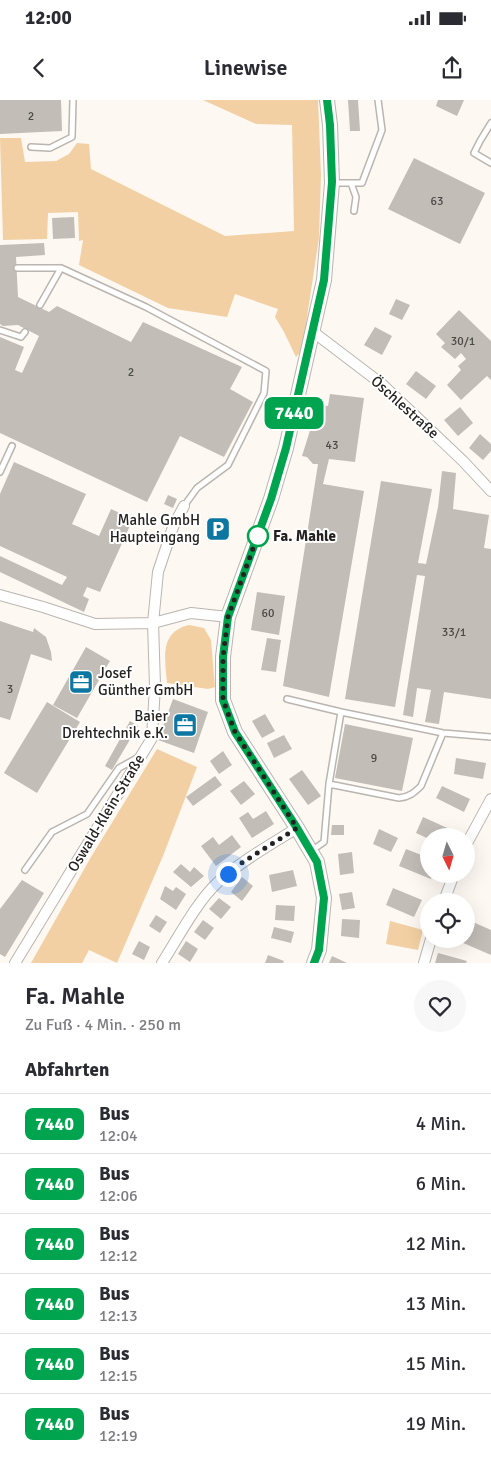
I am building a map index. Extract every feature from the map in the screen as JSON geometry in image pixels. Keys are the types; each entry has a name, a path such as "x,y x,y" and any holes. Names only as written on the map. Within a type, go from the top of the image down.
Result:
{"street":[{"path":"314,963 319,950 324,898 317,862 235,732 223,700 223,657 228,617 271,499 286,448 324,280 332,182 327,100"},
{"name":"Öschlestraße","path":"312,331 383,385 463,461 491,491"},
{"name":"Oswald-Klein-Straße","path":"15,963 152,738 155,676 153,623 158,572 173,527 184,506"},
{"path":"0,596 44,607 95,624 153,623 191,613 228,617"},
{"path":"475,828 491,799"},
{"path":"162,963 200,904 216,884 240,864 297,828"},
{"path":"424,963 428,948"}],"lane":[{"path":"31,147 50,148 72,137 73,100"},
{"path":"332,182 362,183 382,130 378,100"},
{"path":"491,124 474,153 491,162"},
{"path":"351,183 356,197 354,211"},
{"path":"17,268 62,268 146,306 266,371 264,393 228,465 197,488 184,506"},
{"path":"40,305 62,268"},
{"path":"0,330 21,337 25,332"},
{"path":"0,472 12,446"},
{"path":"287,699 341,712 443,732 491,737"},
{"path":"311,851 324,842 329,784 341,712"},
{"path":"329,784 399,798 408,797 421,786 443,732"},
{"path":"25,870 52,832 87,814 119,768 141,756"}],"shaded area":[{"path":"203,100 318,100 321,175 319,238 302,350 296,357 275,317 278,309 235,294 227,317 168,308 79,265 83,240 79,241 78,212 48,213 47,239 3,240 0,138 21,138 25,162 56,161 69,154 77,143 89,144 91,169 225,236 294,231 292,125 256,124"},
{"path":"189,625 204,628 211,640 215,687 208,689 167,683 165,656 168,640 179,629"},
{"path":"157,749 197,767 163,856 117,963 89,950 82,963 31,963 91,857"},
{"path":"390,921 420,929 418,950 386,944"}],"building":[{"path":"0,100 61,100 62,131 0,134"},
{"path":"348,100 358,100 360,131 350,131"},
{"path":"438,100 464,100 457,116 436,106"},
{"path":"414,158 485,193 460,244 388,209"},
{"path":"74,217 75,238 53,239 52,218"},
{"path":"44,243 45,255 16,257 18,297 49,312 57,306 131,342 143,322 242,367 230,389 253,402 224,457 180,436 147,502 0,433 0,337 24,347 15,370 22,373 39,336 18,325 3,326 0,324 0,245"},
{"path":"396,299 410,305 402,320 389,314"},
{"path":"459,310 491,341 491,380 487,376 461,400 447,385 461,370 458,366 466,359 461,353 455,359 441,347 445,343 436,334"},
{"path":"375,327 392,336 382,355 364,345"},
{"path":"416,371 436,386 426,399 406,384"},
{"path":"330,394 364,398 355,462 329,459 323,484 364,491 329,697 283,686 318,464 313,464 307,457 302,456 318,405 328,406"},
{"path":"460,407 473,423 458,436 444,420"},
{"path":"480,434 491,444 491,451 483,460 469,448"},
{"path":"14,462 86,494 72,524 99,536 111,509 133,519 100,592 87,587 83,596 89,599 84,612 0,572 0,556 62,585 67,577 0,546 0,494"},
{"path":"442,471 456,473 453,509 489,515 484,548 491,549 491,699 444,692 439,724 425,722 431,690 417,688 413,717 403,715 425,576 417,575 395,707 345,699 381,481 432,489 418,563 426,564 438,507"},
{"path":"168,495 177,499 173,508 164,504"},
{"path":"257,592 285,596 279,635 251,630"},
{"path":"0,621 33,632 34,628 46,637 52,661 31,654 10,720 0,717"},
{"path":"267,638 281,640 276,672 261,670"},
{"path":"86,647 110,661 77,718 53,705"},
{"path":"173,699 208,712 194,753 158,740"},
{"path":"47,702 80,722 37,793 4,773"},
{"path":"265,714 275,731 262,738 252,721"},
{"path":"130,721 138,726 112,770 105,766"},
{"path":"345,724 413,738 402,791 335,778"},
{"path":"284,735 292,749 274,758 267,743"},
{"path":"223,751 232,765 219,774 210,761"},
{"path":"456,758 486,763 483,779 454,774"},
{"path":"302,770 321,796 308,805 289,779"},
{"path":"215,776 222,785 193,806 186,797"},
{"path":"244,781 255,794 241,805 230,791"},
{"path":"442,786 470,799 464,812 436,798"},
{"path":"266,811 274,824 252,838 239,818 248,812 253,819"},
{"path":"423,817 447,828 420,828 420,835 416,833"},
{"path":"332,825 344,825 344,835 331,835"},
{"path":"379,829 398,838 391,852 373,844"},
{"path":"232,835 241,847 216,866 201,846 213,837 219,845"},
{"path":"406,849 420,854 420,875 399,866"},
{"path":"352,852 354,873 340,875 338,854"},
{"path":"181,864 190,872 194,867 204,876 191,887 173,872"},
{"path":"293,870 297,886 272,892 269,875"},
{"path":"242,877 253,886 242,901 231,892"},
{"path":"22,880 44,893 5,957 0,954 0,909"},
{"path":"165,886 173,891 176,887 186,894 176,910 160,899"},
{"path":"393,888 420,899 420,904 414,917 386,905"},
{"path":"352,892 355,908 342,910 339,894"},
{"path":"219,898 231,907 221,919 209,909"},
{"path":"276,905 295,906 294,921 275,920"},
{"path":"156,915 167,922 160,933 149,926"},
{"path":"342,919 360,920 359,938 341,936"},
{"path":"203,920 214,928 205,940 194,932"},
{"path":"475,923 491,930 491,955 475,948"},
{"path":"274,927 294,932 291,943 271,938"},
{"path":"139,941 150,947 144,960 132,954"},
{"path":"186,941 198,949 190,962 178,954"},
{"path":"438,953 467,961 466,963 435,963"},
{"path":"268,955 284,961 283,963 265,963"},
{"path":"332,956 347,963 329,963"}],"bus line":[{"name":"7440","path":"314,963 319,950 324,898 317,862 235,732 223,700 223,657 228,617 271,499 286,448 324,280 332,182 327,100"}],"place":[{"name":"Mahle GmbH Haupteingang","path":"218,529"},
{"name":"Fa. Mahle","path":"258,536"},
{"name":"Josef Günther GmbH","path":"81,682"},
{"name":"Baier Drehtechnik e.K.","path":"185,725"}],"route":[{"path":"228,874 240,864 297,828 235,732 223,700 223,657 228,617 259,532 258,536"}]}
